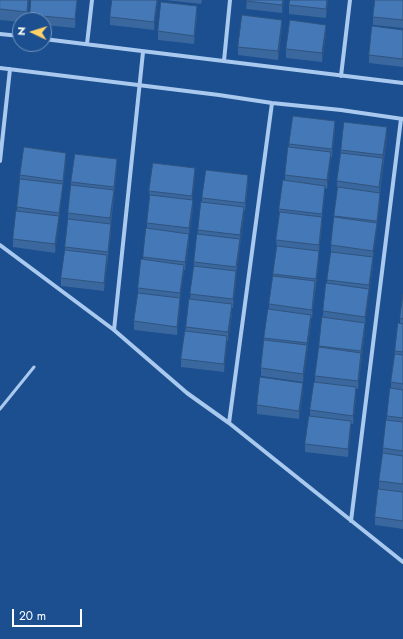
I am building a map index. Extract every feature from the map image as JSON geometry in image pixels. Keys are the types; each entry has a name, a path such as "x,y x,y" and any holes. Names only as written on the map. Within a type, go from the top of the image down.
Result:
{"street":[{"path":"87,44 92,0"},
{"path":"224,61 230,0"},
{"path":"341,76 350,0"},
{"path":"0,34 12,35"},
{"path":"52,40 403,83"},
{"path":"114,330 143,52"},
{"path":"0,68 272,103 341,110 402,119 350,521"},
{"path":"0,161 10,69"},
{"path":"229,423 272,103"},
{"path":"0,245 114,330 187,393 229,423 403,562"}],"lane":[{"path":"0,410 34,367"}],"building":[{"path":"0,0 28,0 27,12 0,9"},
{"path":"31,0 77,0 75,19 52,17 52,12 30,12"},
{"path":"112,0 157,0 154,22 110,17"},
{"path":"283,0 282,5 246,1"},
{"path":"290,0 327,0 326,9 289,5"},
{"path":"375,0 403,0 403,20 373,17"},
{"path":"161,2 197,6 194,36 158,31"},
{"path":"242,15 282,20 278,51 238,47"},
{"path":"290,20 326,25 322,53 286,49"},
{"path":"372,26 403,30 403,59 369,55"},
{"path":"293,116 335,121 332,149 289,144"},
{"path":"344,122 387,127 383,155 341,150"},
{"path":"24,147 66,153 63,181 20,175"},
{"path":"288,147 331,152 327,180 285,175"},
{"path":"341,153 383,158 379,187 337,181"},
{"path":"75,154 117,159 114,187 71,182"},
{"path":"153,163 195,168 192,196 149,191"},
{"path":"206,170 248,175 245,203 202,198"},
{"path":"20,179 63,184 59,213 17,207"},
{"path":"283,180 325,186 322,214 279,209"},
{"path":"71,185 114,190 110,218 68,213"},
{"path":"338,187 380,193 377,221 334,216"},
{"path":"150,195 193,200 189,228 147,223"},
{"path":"201,202 244,207 240,235 198,230"},
{"path":"16,211 59,216 55,244 13,239"},
{"path":"280,212 322,217 319,245 276,240"},
{"path":"334,217 377,223 373,251 331,245"},
{"path":"68,219 111,224 108,252 65,247"},
{"path":"146,228 189,234 185,262 143,257"},
{"path":"197,234 240,239 236,267 194,262"},
{"path":"277,246 319,251 316,279 273,274"},
{"path":"65,250 107,255 104,283 61,278"},
{"path":"331,252 373,257 369,285 327,280"},
{"path":"141,259 184,265 180,293 138,288"},
{"path":"194,266 236,271 233,299 190,294"},
{"path":"273,276 315,281 312,310 269,304"},
{"path":"326,283 369,289 365,317 323,311"},
{"path":"138,293 180,298 177,327 134,321"},
{"path":"403,294 403,319 400,318"},
{"path":"189,299 232,304 228,332 186,327"},
{"path":"268,309 311,315 307,343 264,338"},
{"path":"322,317 365,323 361,351 319,346"},
{"path":"398,323 403,324 403,352 395,351"},
{"path":"185,331 227,336 224,364 181,359"},
{"path":"264,340 307,345 303,374 261,368"},
{"path":"319,347 361,353 358,381 315,376"},
{"path":"395,354 403,355 403,384 391,382"},
{"path":"260,377 303,383 299,411 257,405"},
{"path":"314,382 356,387 353,416 310,410"},
{"path":"390,388 403,390 403,418 387,416"},
{"path":"309,416 351,421 348,449 305,444"},
{"path":"386,420 403,422 403,451 383,448"},
{"path":"383,453 403,456 403,484 379,481"},
{"path":"378,489 403,492 403,521 375,517"}]}
